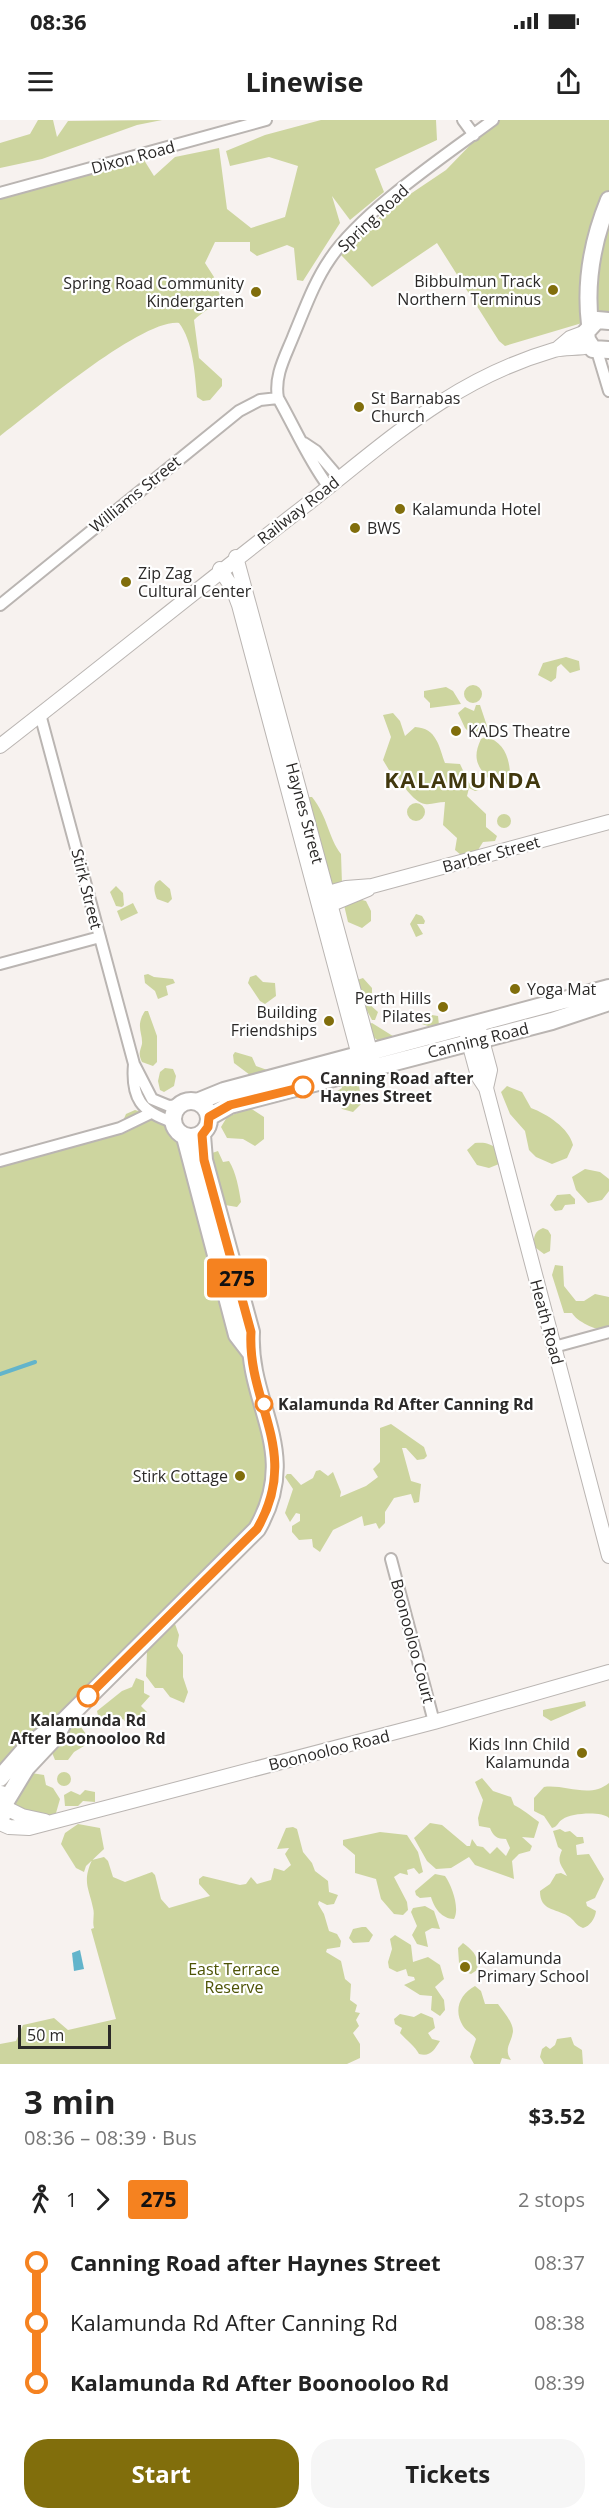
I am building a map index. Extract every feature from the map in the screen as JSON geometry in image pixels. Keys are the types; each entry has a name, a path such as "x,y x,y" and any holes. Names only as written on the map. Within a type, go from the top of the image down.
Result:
{"main road":[{"path":"594,341 588,304 590,281 594,244 609,200"},
{"path":"590,281 609,320 597,320 594,341"},
{"name":"Canning Road","path":"209,1117 230,1105 366,1062 471,1024 609,988"},
{"name":"Canning Road","path":"188,1103 224,1091 475,1042 609,1002"},
{"path":"528,1009 533,1026"},
{"path":"2,1809 26,1768 56,1736 64,1721 223,1565 257,1529 265,1515 273,1483 275,1458 250,1352 251,1332 226,1267 211,1209 184,1137 177,1131 173,1122 173,1115 188,1103 205,1108 209,1117 208,1127 202,1135 193,1138 184,1137"},
{"path":"202,1135 211,1209"},
{"path":"0,1778 49,1728 64,1721"}],"street":[{"name":"Dixon Road","path":"0,193 266,120"},
{"path":"463,120 474,135"},
{"name":"Spring Road","path":"278,398 279,371 308,302 330,258 378,210 493,120"},
{"path":"594,341 609,391"},
{"name":"Railway Road","path":"0,746 220,569 448,396 494,372 557,349 594,341"},
{"path":"278,398 304,443 308,457 334,482"},
{"name":"Williams Street","path":"0,605 239,411 260,400 278,398"},
{"name":"Haynes Street","path":"236,557 251,631 366,1062"},
{"name":"Haynes Street","path":"220,569 233,589 251,631"},
{"name":"Stirk Street","path":"40,714 134,1064 152,1099 169,1106 188,1103"},
{"name":"Barber Street","path":"323,901 609,822"},
{"path":"0,964 100,937"},
{"name":"Heath Road","path":"471,1024 475,1042 490,1070 486,1088 609,1556"},
{"name":"Stirk Street","path":"134,1064 133,1079 137,1096 151,1113"},
{"path":"0,1161 120,1128 151,1113 173,1122"},
{"path":"554,1347 609,1332"},
{"name":"Boonooloo Court","path":"391,1559 435,1722"},
{"name":"Boonooloo Road","path":"2,1809 47,1822 435,1722 609,1672"}],"green space":[{"path":"38,120 53,120 57,137 68,121 162,120 137,125 42,159 0,168 0,143 30,134"},
{"path":"321,120 436,120 437,140 375,169 384,192 350,220 332,196 340,223 303,281 297,280 294,248 287,245 257,256 250,251 250,242 215,242 205,263 214,277 221,299 194,320 199,358 222,379 222,386 210,400 203,401 197,397 190,348 179,323 162,326 140,335 115,350 0,436 0,197 144,160 154,176 175,157 219,148 227,209 251,228 285,217 298,166 269,157 230,166 226,151 265,135"},
{"path":"499,120 609,120 609,315 505,346 499,341 437,243 372,287 341,255 388,209 446,170 477,138"},
{"path":"566,657 579,661 580,670 570,673 561,664 557,667 556,678 551,682 538,675 543,663"},
{"path":"469,685 477,685 482,690 480,701 469,703 464,698 464,690"},
{"path":"446,687 453,691 461,704 430,708 430,703 424,697 424,691"},
{"path":"476,705 480,705 488,729 475,738 465,728 458,713 465,707 474,711"},
{"path":"393,713 400,721 405,736 415,727 428,731 436,739 445,763 460,764 469,783 481,783 479,790 469,788 467,796 486,814 486,827 497,836 495,841 483,842 478,850 461,855 455,850 457,838 443,825 445,802 427,804 416,800 407,791 395,771 389,770 383,760 391,737 383,715"},
{"path":"485,737 498,743 508,760 510,781 502,788 495,785 477,762 478,746 481,739"},
{"path":"312,797 317,804 341,854 342,884 332,887 307,798"},
{"path":"416,803 422,806 425,812 422,818 416,821 410,818 407,812 410,806"},
{"path":"501,814 507,814 511,821 507,828 501,828 497,824 497,818"},
{"path":"160,880 170,889 172,899 168,903 157,899 155,885"},
{"path":"116,886 123,893 124,905 122,907 116,906 110,892"},
{"path":"354,898 366,901 371,911 371,921 362,928 348,922 344,905"},
{"path":"133,903 138,913 121,921 117,911"},
{"path":"416,914 422,916 425,921 424,924 417,924 423,934 416,937 410,924"},
{"path":"144,975 173,979 175,983 166,986 168,995 158,999 155,991 145,983"},
{"path":"256,975 263,982 275,983 276,996 265,1004 260,1001 248,983 250,977"},
{"path":"363,978 372,988 372,993 367,997 357,989 357,980"},
{"path":"369,1004 378,1012 375,1020 372,1020 364,1005"},
{"path":"145,1011 148,1011 157,1036 157,1062 153,1066 142,1062 140,1054 142,1044 140,1021"},
{"path":"432,1015 438,1016 439,1025 422,1024 425,1018"},
{"path":"372,1023 396,1038 384,1045 372,1036 369,1024"},
{"path":"235,1052 252,1057 256,1066 270,1071 250,1075 234,1063"},
{"path":"165,1068 173,1069 176,1076 174,1086 164,1092 160,1090 158,1081 160,1072"},
{"path":"358,1080 362,1103 353,1112 342,1109 334,1093 342,1088 340,1082"},
{"path":"507,1086 522,1092 531,1108 550,1118 567,1133 573,1145 567,1158 552,1164 536,1157 529,1150 525,1131 510,1114 501,1092"},
{"path":"250,1108 264,1117 264,1139 255,1146 243,1139 227,1138 221,1127 227,1117"},
{"path":"135,1110 173,1122 180,1134 273,1439 265,1515 0,1778 0,1161 122,1123 126,1114"},
{"path":"475,1143 487,1143 497,1149 499,1164 489,1168 477,1165 467,1150"},
{"path":"218,1151 223,1162 229,1161 235,1175 241,1202 237,1207 225,1205 209,1154"},
{"path":"585,1169 600,1172 609,1179 609,1191 602,1200 588,1203 576,1190 572,1177"},
{"path":"570,1194 575,1199 575,1204 565,1205 562,1210 555,1211 550,1205 557,1195"},
{"path":"543,1228 551,1235 550,1251 544,1254 536,1248 534,1242 536,1234"},
{"path":"555,1265 563,1266 564,1286 576,1301 584,1301 595,1294 609,1297 609,1330 594,1328 578,1320 572,1313 564,1313 552,1275"},
{"path":"391,1424 424,1447 427,1456 417,1460 406,1448 402,1448 411,1481 421,1484 419,1502 414,1503 411,1494 394,1498 385,1512 385,1523 379,1529 376,1523 364,1526 362,1516 333,1530 320,1552 313,1547 312,1539 299,1540 292,1532 292,1526 300,1521 300,1514 296,1513 290,1522 285,1513 293,1489 285,1477 287,1474 291,1474 301,1485 313,1478 316,1471 320,1470 328,1476 333,1472 341,1492 340,1497 366,1486 378,1477 373,1469 380,1462 380,1428"},
{"path":"167,1622 175,1624 179,1635 177,1646 183,1655 183,1677 188,1692 184,1703 170,1697 163,1688 155,1688 146,1676 147,1651"},
{"path":"136,1678 144,1681 144,1693 150,1696 141,1706 147,1712 145,1717 127,1724 123,1719 105,1726 100,1725 97,1711 122,1691 132,1687"},
{"path":"585,1701 586,1706 551,1721 543,1716 543,1710"},
{"path":"78,1723 86,1734 84,1746 74,1752 68,1760 55,1760 51,1750 67,1743 68,1730"},
{"path":"25,1772 44,1775 46,1785 53,1788 60,1799 56,1813 26,1825 2,1789"},
{"path":"64,1772 69,1774 71,1779 69,1784 64,1786 59,1784 57,1779 59,1774"},
{"path":"482,1778 493,1791 511,1797 514,1805 539,1822 534,1838 522,1837 532,1846 530,1851 519,1854 512,1861 514,1879 475,1865 469,1857 451,1868 436,1869 427,1861 414,1838 430,1823 442,1825 467,1846 470,1846 472,1839 477,1846 483,1847 490,1854 497,1847 506,1856 510,1848 506,1839 496,1836 490,1828 479,1826 478,1818 483,1800 475,1782"},
{"path":"609,1783 609,1818 600,1814 573,1815 561,1820 552,1828 544,1816 534,1811 534,1798 544,1787 586,1791 602,1788"},
{"path":"85,1790 95,1792 95,1802 83,1801 78,1806 65,1806 64,1795 71,1791 80,1795"},
{"path":"78,1824 100,1828 104,1849 86,1866 84,1872 76,1868 61,1844 65,1833"},
{"name":"East Terrace Reserve","path":"286,1828 297,1829 303,1852 315,1871 328,1881 329,1892 338,1895 334,1904 327,1905 319,1901 318,1904 329,1931 337,1934 341,1941 340,1947 327,1949 326,1952 341,1961 345,1979 351,1984 350,2000 357,2005 355,2012 360,2013 356,2020 359,2026 353,2033 360,2044 360,2058 347,2064 0,2064 0,2044 16,2041 23,2025 54,2018 68,2030 116,2019 91,1929 94,1928 94,1911 88,1890 87,1874 92,1860 104,1857 108,1861 113,1877 125,1882 152,1872 155,1875 161,1899 169,1908 210,1896 199,1884 199,1879 203,1876 240,1885 246,1884 251,1877 257,1884 271,1880 274,1868 284,1871 291,1865 285,1854 289,1848 277,1849"},
{"path":"560,1829 565,1832 570,1831 577,1837 583,1837 584,1843 576,1845 577,1855 589,1854 604,1879 595,1898 586,1902 587,1906 596,1911 592,1922 583,1928 568,1916 545,1906 541,1897 540,1891 550,1884 556,1874 561,1873 567,1876 560,1861 562,1850 558,1847 553,1831"},
{"path":"380,1832 407,1835 418,1852 423,1872 419,1874 414,1868 407,1870 408,1875 400,1873 394,1877 407,1902 408,1910 403,1915 394,1914 381,1899 376,1879 355,1873 355,1855 343,1845 343,1840"},
{"path":"435,1874 445,1876 450,1885 456,1903 454,1919 439,1912 431,1897 420,1898 416,1895 415,1891"},
{"path":"425,1906 434,1911 440,1929 432,1928 425,1932 428,1947 417,1944 412,1935 417,1926 411,1912 413,1908"},
{"path":"366,1927 373,1935 369,1942 353,1943 349,1938 353,1929"},
{"path":"395,1935 411,1945 413,1962 428,1957 440,1965 444,1979 435,1987 444,2000 445,2010 440,2016 431,2010 432,1996 420,1995 404,1985 415,1980 414,1977 408,1976 406,1969 397,1972 389,1968 388,1962 392,1949 390,1939"},
{"path":"463,1943 476,1958 477,1970 471,1974 463,1971 459,1963 458,1948"},
{"path":"475,1986 481,1991 485,2004 498,2004 511,2024 513,2031 508,2052 511,2060 502,2058 500,2064 474,2064 470,2057 476,2039 463,2026 458,2008 465,1993"},
{"path":"421,2013 433,2018 435,2028 428,2033 432,2039 440,2041 432,2052 426,2054 419,2054 400,2033 402,2028 395,2024 394,2019 400,2014 414,2017"},
{"path":"571,2037 574,2045 582,2050 583,2064 544,2064 540,2057 542,2049 546,2046 550,2049 555,2045 557,2039"}],"water":[{"path":"80,1950 84,1969 74,1971 72,1953"}],"waterway":[{"path":"0,1374 35,1362"}],"bus line":[{"name":"275","path":"88,1696 223,1565 257,1529 265,1515 275,1474 273,1439 250,1352 251,1332 204,1160 202,1135 208,1127 209,1117 222,1108 303,1087"}],"place":[{"name":"Bibbulmun Track Northern Terminus","path":"553,290"},
{"name":"Spring Road Community Kindergarten","path":"256,292"},
{"name":"St Barnabas Church","path":"359,407"},
{"name":"Kalamunda Hotel","path":"400,509"},
{"name":"BWS","path":"355,528"},
{"name":"Zip Zag Cultural Center","path":"126,582"},
{"name":"KADS Theatre","path":"456,731"},
{"name":"Yoga Mat","path":"515,989"},
{"name":"Perth Hills Pilates","path":"443,1007"},
{"name":"Building Friendships","path":"329,1021"},
{"name":"Canning Road after Haynes Street","path":"303,1087"},
{"name":"Kalamunda Rd After Canning Rd","path":"264,1404"},
{"name":"Stirk Cottage","path":"240,1476"},
{"name":"Kalamunda Rd After Boonooloo Rd","path":"88,1696"},
{"name":"Kids Inn Child Kalamunda","path":"582,1753"},
{"name":"Kalamunda Primary School","path":"465,1967"}],"district":[{"name":"KALAMUNDA","path":"463,779"}]}
